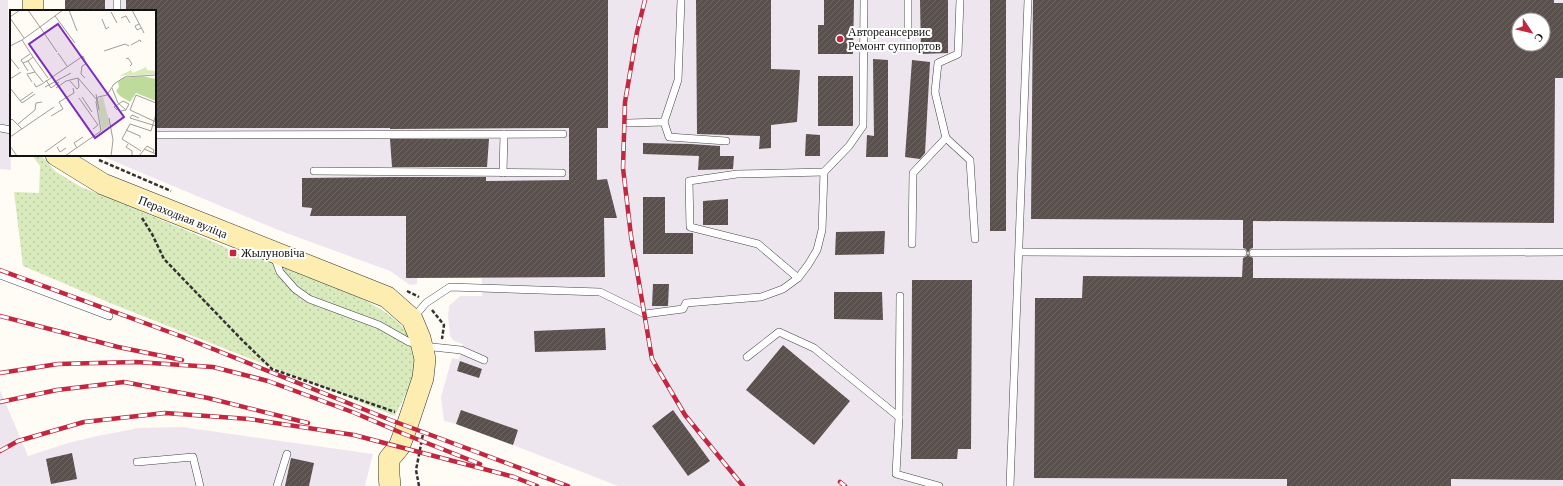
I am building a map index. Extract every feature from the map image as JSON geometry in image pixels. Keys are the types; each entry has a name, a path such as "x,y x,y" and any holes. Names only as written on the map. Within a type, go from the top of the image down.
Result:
{"street":[{"name":"Пераходная вуліца","path":"58,156 103,184 387,298 412,318"},
{"path":"390,486 389,459 399,447 423,378 425,359 412,318"}],"lane":[{"path":"681,0 678,80 664,122 669,137 726,141"},
{"path":"412,318 426,303 450,287 600,292 645,314 683,309 686,303 761,297 783,289 798,278 817,250 822,230 824,172 849,146 864,126 864,0"},
{"path":"908,0 908,35"},
{"path":"960,0 958,54 938,63 935,92 946,138 970,160 975,239"},
{"path":"1010,486 1020,252 1028,0"},
{"path":"628,123 664,122"},
{"path":"0,128 10,130"},
{"path":"504,134 504,173"},
{"path":"156,135 563,134"},
{"path":"912,244 913,173 946,138"},
{"path":"314,171 562,173"},
{"path":"798,278 758,244 690,227 689,181 737,174 824,172"},
{"path":"272,252 280,272 295,288 309,299 379,325 409,342 422,346 461,350 484,360"},
{"path":"1020,252 1243,253"},
{"path":"1253,253 1563,252"},
{"path":"0,275 109,316"},
{"path":"900,296 899,417 896,474 939,486"},
{"path":"747,357 779,332 814,348 899,417"},
{"path":"277,486 287,454"},
{"path":"137,462 193,457 200,486"}],"path":[{"path":"139,212 164,259 243,341 272,368 395,412"}],"shaded area":[{"path":"0,0 8,0 11,170 0,169"},
{"path":"65,0 1563,0 1563,486 618,486 513,445 444,421 441,397 452,358 459,359 463,344 454,341 450,336 448,317 449,306 460,296 482,296 482,278 417,278 417,284 410,285 390,271 278,230 101,156 156,156 156,10 65,10"},
{"path":"0,390 28,456 68,443 139,428 182,427 373,454 365,486 0,486"}],"green space":[{"path":"33,156 42,156 55,171 81,187 221,245 242,256 258,254 364,300 392,317 403,327 411,339 415,353 412,377 406,394 395,416 115,305 23,266 14,192 39,193 40,166"}],"building":[{"path":"65,0 105,0 105,10 65,10"},
{"path":"126,0 608,0 608,128 597,128 597,180 607,179 617,218 604,218 605,277 406,278 406,216 310,216 312,208 302,207 302,178 486,177 486,181 569,180 569,128 156,128 156,10 126,10"},
{"path":"696,0 771,0 771,69 800,70 797,122 771,125 771,148 759,149 760,136 697,134"},
{"path":"824,0 854,0 853,54 818,54 818,25 824,25"},
{"path":"920,0 948,0 948,53 921,54"},
{"path":"990,0 1006,0 1006,231 990,231"},
{"path":"1033,0 1554,0 1554,3 1563,3 1563,78 1555,78 1554,223 1253,221 1253,248 1250,249 1248,253 1246,249 1243,248 1243,220 1031,219"},
{"path":"873,59 888,60 888,157 866,157 867,135 874,136"},
{"path":"912,60 930,62 925,153 920,159 905,157"},
{"path":"818,76 853,76 853,126 818,126"},
{"path":"806,134 820,135 820,156 805,156"},
{"path":"390,139 489,139 487,167 392,167"},
{"path":"643,143 720,146 720,156 734,156 733,169 698,170 699,156 643,154"},
{"path":"643,197 665,197 665,233 693,233 693,254 643,254"},
{"path":"728,199 728,225 703,225 703,201"},
{"path":"885,231 884,254 835,255 836,232"},
{"path":"1248,253 1249,256 1253,258 1253,278 1563,280 1563,480 1451,479 1451,486 1287,486 1287,479 1034,478 1035,298 1082,298 1083,276 1242,277 1243,258 1247,256"},
{"path":"912,280 972,280 971,449 958,449 957,459 911,459"},
{"path":"653,284 669,284 668,306 652,306"},
{"path":"834,292 882,292 883,320 834,319"},
{"path":"605,328 606,350 535,352 534,331"},
{"path":"783,345 850,401 814,445 746,390"},
{"path":"460,361 482,369 479,378 457,371"},
{"path":"461,410 518,430 513,445 456,424"},
{"path":"673,410 710,461 688,476 652,426"},
{"path":"72,453 77,479 51,484 46,459"},
{"path":"291,458 314,463 309,486 285,486"}],"railway":[{"path":"645,0 637,32 625,102 623,168 631,236 652,359 685,415 743,486"},
{"path":"0,270 183,337 393,421 568,486"},
{"path":"0,316 118,347 182,360"},
{"path":"0,373 58,364 136,362 213,367 268,381 355,413 480,464"},
{"path":"0,402 57,390 124,382 208,398 308,423"},
{"path":"0,451 18,441 84,422 165,413 249,419 354,435 514,477 537,486"},
{"path":"840,482 845,486"}],"place":[{"name":"Автореансервис Ремонт суппортов","path":"840,39"},
{"name":"Жылуновіча","path":"233,253"}]}
